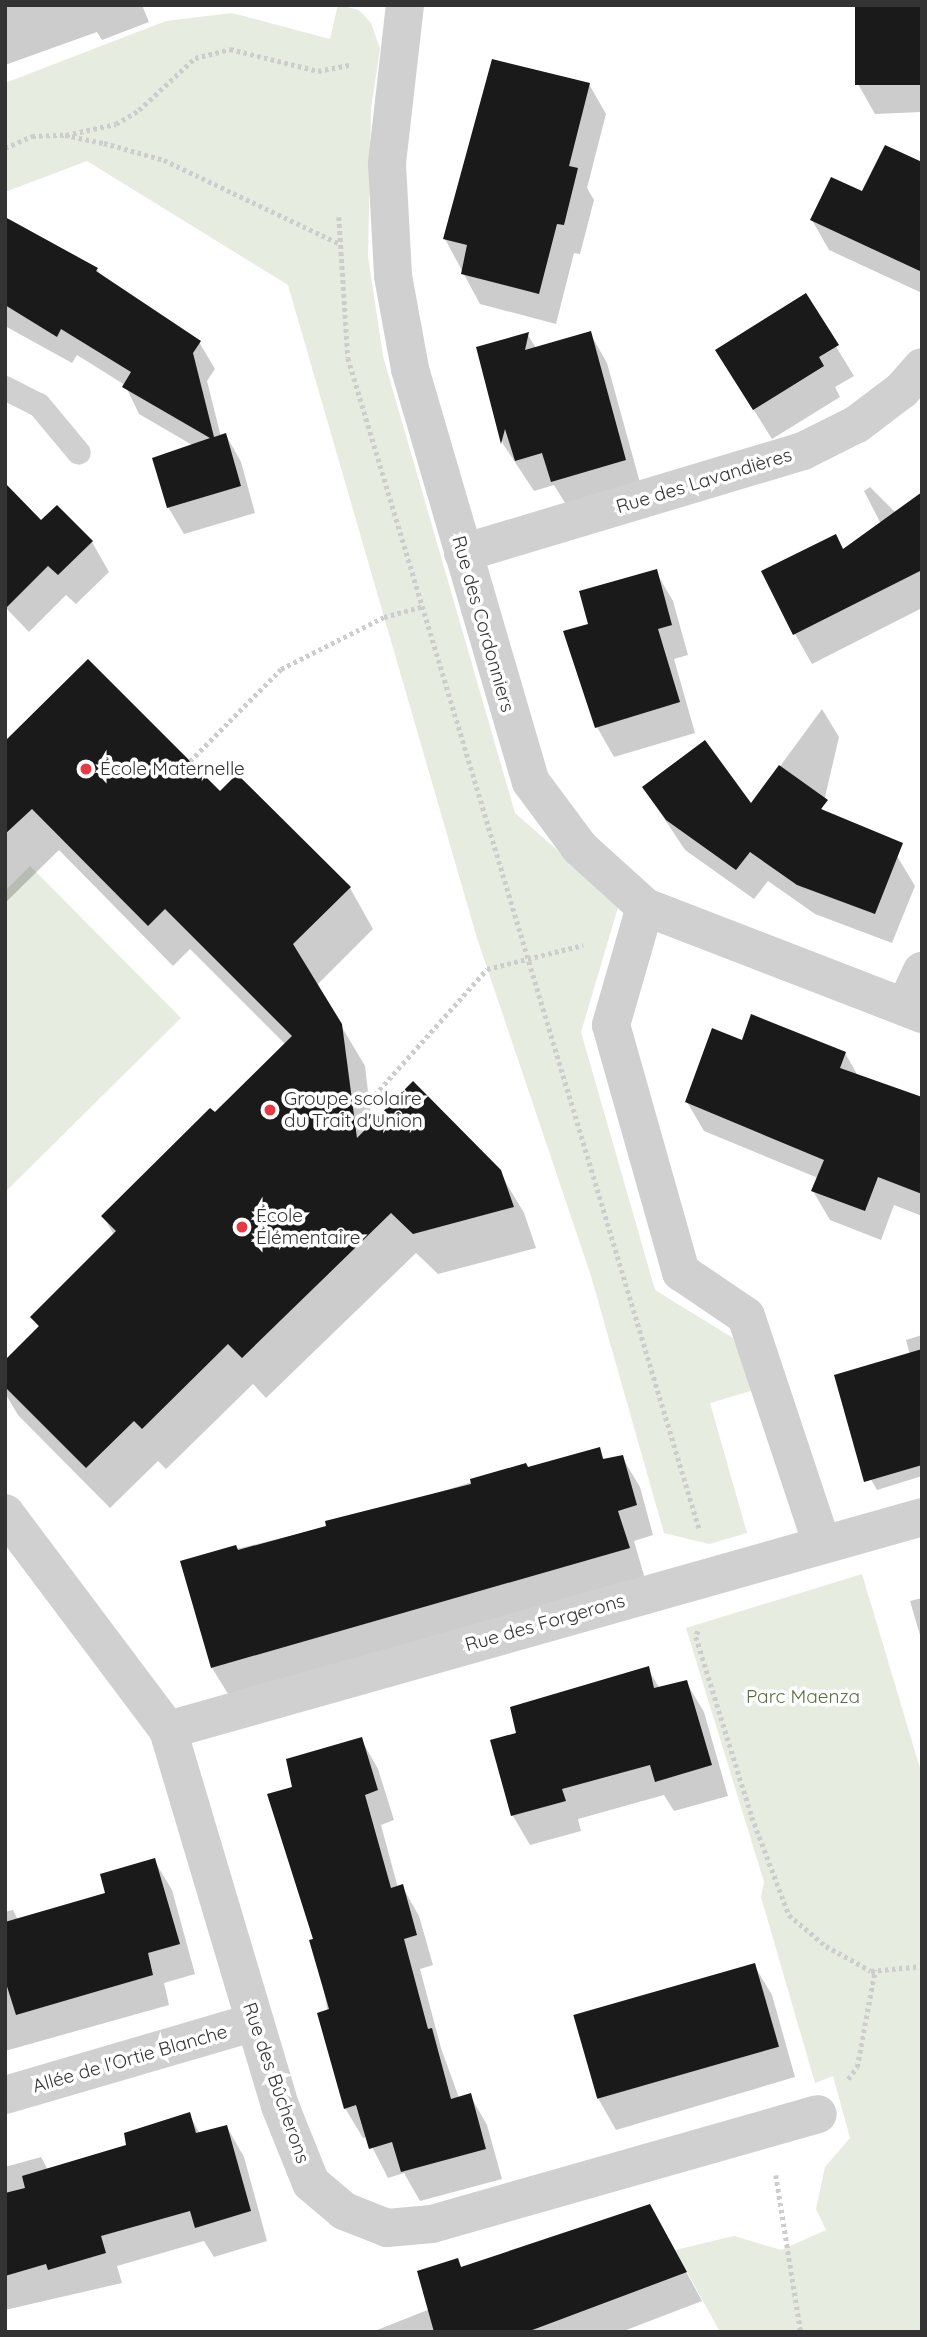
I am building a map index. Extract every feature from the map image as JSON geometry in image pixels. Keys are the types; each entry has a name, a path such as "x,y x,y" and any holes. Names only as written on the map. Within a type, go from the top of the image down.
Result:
{"street":[{"name":"Rue des Cordonniers","path":"405,5 387,164 393,276 410,369 531,782 580,848 645,908 913,1011"},
{"name":"Rue des Lavandières","path":"463,554 803,451 857,424 902,390 922,366"},
{"path":"645,908 611,1025 681,1272 746,1316 822,1545"},
{"path":"913,1011 922,971"},
{"name":"Rue des Bûcherons","path":"5,1513 168,1730 279,2106 311,2183 344,2211 387,2228 432,2224 818,2114"},
{"name":"Rue des Forgerons","path":"168,1730 922,1517"},
{"name":"Allée de l'Ortie Blanche","path":"5,2095 255,2022"}],"lane":[{"path":"5,388 39,405 79,453"}],"path":[{"path":"5,148 32,136 65,135 116,124 139,110 195,58 230,49 318,71 354,64"},
{"path":"65,135 164,160 338,243"},
{"path":"190,761 281,669 384,617 474,591"},
{"path":"356,1116 487,969 611,938 634,946"},
{"path":"713,1576 696,1637 777,1892 789,1915 826,1946 875,1970 922,1966"},
{"path":"818,2114 857,2067 875,1970"},
{"path":"769,2129 801,2332"}],"green space":[{"path":"338,5 359,10 371,23 380,49 371,109 368,256 383,356 515,813 619,904 581,1032 655,1290 733,1338 754,1390 710,1403 747,1533 709,1544 664,1533 591,1276 477,938 288,285 87,161 5,192 5,83 166,21 232,13 330,39"},
{"path":"30,866 181,1018 5,1192 5,891"},
{"name":"Parc Maenza","path":"862,1574 922,1775 922,2332 720,2332 675,2250 734,2236 781,2250 826,2230 816,2209 825,2167 850,2138 833,2076 815,2083 761,1897 764,1882 686,1628"}],"building":[{"path":"855,5 922,5 922,85 855,85"},
{"path":"492,59 590,83 569,166 578,168 564,225 557,224 539,294 461,274 467,245 443,239"},
{"path":"885,145 922,162 922,272 810,220 831,177 862,191"},
{"path":"5,217 98,268 96,271 201,341 193,353 214,437 226,433 241,486 167,508 152,458 210,438 122,387 131,372 61,329 57,337 5,305"},
{"path":"806,293 839,345 819,357 824,366 753,410 715,350"},
{"path":"591,331 626,460 551,482 542,453 515,461 505,429 501,444 476,347 529,332 525,350"},
{"path":"5,483 41,520 57,505 93,541 58,575 48,566 5,609"},
{"path":"922,492 922,570 793,635 761,571 836,534 843,549"},
{"path":"657,569 672,625 658,629 680,702 595,728 563,631 588,624 579,591"},
{"path":"88,659 220,791 237,774 351,887 293,944 342,1024 357,1138 413,1081 501,1170 514,1207 413,1234 391,1213 242,1358 228,1344 142,1429 134,1421 86,1468 5,1387 5,1360 39,1326 30,1317 116,1231 101,1216 210,1108 215,1112 292,1036 165,909 148,926 32,809 5,834 5,741"},
{"path":"705,740 751,803 779,765 828,800 821,809 903,843 875,914 797,885 750,852 736,870 666,820 642,787"},
{"path":"751,1014 846,1052 840,1068 922,1097 922,1194 878,1177 865,1211 811,1191 824,1160 685,1102 712,1028 742,1040"},
{"path":"922,1349 922,1465 864,1482 834,1375"},
{"path":"600,1447 603,1459 623,1455 637,1505 618,1511 630,1548 211,1668 180,1561 236,1545 238,1550 326,1526 325,1521 471,1484 470,1479 526,1463 528,1467"},
{"path":"649,1666 654,1688 687,1680 712,1765 655,1782 650,1765 562,1789 566,1801 511,1816 490,1740 516,1733 510,1707"},
{"path":"362,1737 378,1790 365,1795 391,1888 403,1884 417,1935 404,1939 428,2029 432,2028 451,2099 471,2093 486,2149 401,2172 392,2142 369,2149 356,2105 344,2109 317,2013 329,2009 309,1940 313,1939 267,1794 292,1787 286,1759"},
{"path":"155,1858 180,1944 148,1953 153,1975 16,2015 5,1980 5,1922 105,1893 100,1874"},
{"path":"755,1963 779,2047 597,2099 573,2015"},
{"path":"190,2112 196,2133 227,2125 251,2211 195,2228 190,2211 101,2236 106,2253 48,2270 46,2264 5,2276 5,2193 25,2188 22,2176 126,2145 124,2133"},
{"path":"650,2204 687,2272 527,2332 434,2332 417,2271 458,2258 461,2267"}],"place":[{"name":"École Maternelle","path":"86,769"},
{"name":"Groupe scolaire du Trait d'Union","path":"270,1110"},
{"name":"École Élémentaire","path":"242,1227"}]}
